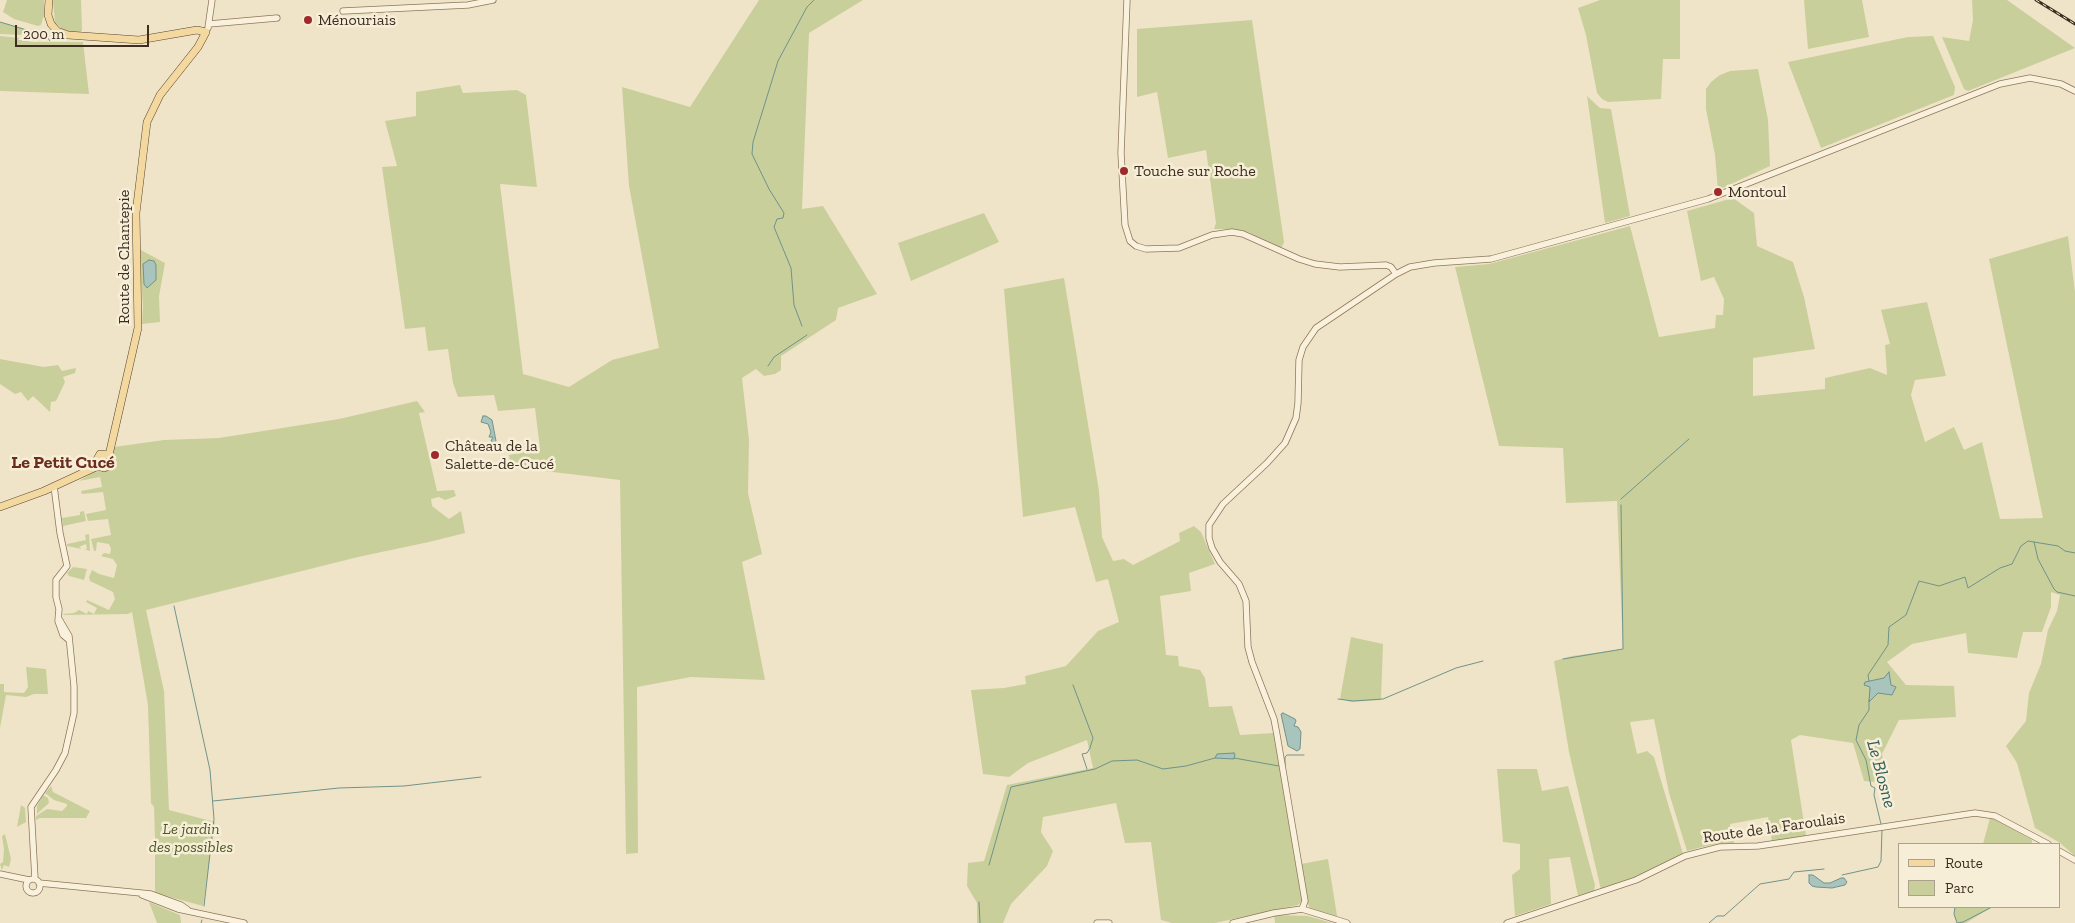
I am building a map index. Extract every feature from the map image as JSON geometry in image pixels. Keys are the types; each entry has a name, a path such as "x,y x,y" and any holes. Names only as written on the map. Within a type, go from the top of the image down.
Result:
{"main road":[{"path":"49,0 50,22 56,30 68,35 139,40 198,30 206,32"},
{"name":"Route de Chantepie","path":"106,454 122,400 138,328 136,213 147,122 160,95 198,47 206,32"},
{"path":"106,454 111,460 109,466 104,468 97,463 98,455 106,454"},
{"path":"0,507 54,486 97,463"}],"street":[{"name":"Route de Chantepie","path":"206,32 212,0"},
{"path":"343,11 468,5 493,0"},
{"path":"1126,0 1121,153 1126,225 1130,241 1146,250 1180,248 1212,235 1243,234 1298,259 1315,264 1340,267 1386,265 1392,267 1396,274"},
{"path":"209,24 277,18"},
{"path":"1302,909 1305,901 1277,735 1274,719 1248,647 1246,601 1239,584 1220,562 1212,548 1209,538 1209,525 1223,504 1267,463 1285,443 1296,418 1299,360 1302,347 1316,328 1396,274 1422,264 1490,259 1708,200 2000,84 2030,78 2061,84 2075,91"},
{"path":"38,891 34,881 31,807 65,753 74,713 74,689 69,640 63,636 58,621 56,583 67,566 60,533 54,486"},
{"name":"Route de la Faroulais","path":"1507,923 1636,880 1685,856 1702,850 1720,847 1785,842 1975,813 1995,816 2046,843"},
{"path":"2060,852 2075,860"},
{"path":"0,874 53,886 133,892 178,909 244,923"},
{"path":"16,878 31,893 53,886"},
{"path":"26,887 34,881"},
{"path":"1233,923 1274,913 1302,909 1347,923"},
{"path":"1097,923 1109,923"}],"green space":[{"path":"7,0 44,0 44,15 41,25 38,26 14,19 3,12"},
{"path":"53,0 81,0 82,30 80,34 63,30 55,23"},
{"path":"759,0 863,0 809,33 802,209 823,206 877,294 838,308 836,320 781,356 781,370 775,374 764,376 756,369 742,378 749,440 748,493 762,554 742,562 765,680 691,677 637,687 638,853 626,854 620,480 511,467 509,455 540,449 535,408 498,411 494,395 458,397 453,383 448,349 428,351 425,327 405,329 382,167 397,166 385,121 416,116 416,92 460,85 463,93 517,90 526,95 537,187 500,184 523,374 569,387 612,360 659,348 629,186 622,87 690,107"},
{"path":"1600,0 1680,0 1680,59 1663,59 1661,99 1608,102 1597,93 1586,35 1578,8"},
{"path":"1804,0 1862,0 1869,37 1808,49"},
{"path":"1972,0 2007,0 2075,48 1968,91 1964,89 1942,37 1969,41 1973,20"},
{"path":"1252,20 1284,242 1281,249 1248,232 1232,229 1214,229 1216,223 1206,150 1168,158 1157,92 1137,97 1137,29"},
{"path":"0,22 31,31 21,35 0,34"},
{"path":"0,36 20,38 18,39 32,42 83,42 89,94 0,91"},
{"path":"1933,36 1955,87 1954,95 1821,148 1788,62 1908,37"},
{"path":"1758,69 1768,120 1770,166 1718,190 1715,155 1706,109 1706,89 1720,75 1730,71"},
{"path":"1587,96 1600,108 1611,109 1630,216 1605,223"},
{"path":"1733,198 1754,213 1757,246 1793,262 1804,297 1815,349 1753,358 1753,396 1825,389 1825,378 1870,368 1887,375 1885,345 1890,344 1881,310 1927,302 1946,376 1915,380 1911,395 1925,442 1954,427 1964,450 1982,442 2000,519 2043,518 1989,259 2068,236 2075,292 2075,856 2060,843 2035,828 2017,763 2006,746 2026,721 2029,693 2041,664 2048,630 2057,611 2060,595 2051,592 2051,607 2042,632 2023,632 2017,658 1968,653 1966,633 1912,644 1887,662 1906,685 1954,686 1956,717 1899,720 1882,754 1887,783 1864,781 1853,743 1800,735 1791,740 1806,836 1772,842 1768,817 1730,824 1734,843 1710,845 1687,851 1669,793 1654,719 1630,722 1637,754 1647,751 1654,757 1683,854 1643,874 1601,890 1569,752 1554,661 1572,656 1623,649 1617,501 1566,503 1563,448 1499,446 1455,267 1489,264 1630,226 1659,337 1715,328 1716,315 1723,315 1724,299 1714,277 1701,281 1687,211"},
{"path":"984,213 999,242 911,281 898,243"},
{"path":"139,249 165,263 159,296 160,322 142,324 143,307"},
{"path":"1064,278 1099,491 1102,537 1113,561 1124,559 1133,565 1180,541 1179,533 1194,526 1201,532 1215,564 1189,573 1191,591 1160,596 1166,655 1178,656 1179,666 1200,670 1205,678 1209,707 1232,706 1240,735 1274,733 1302,901 1298,905 1215,923 1172,923 1161,920 1151,842 1125,843 1116,803 1043,817 1041,832 1053,851 1047,866 1011,904 1003,923 977,923 977,903 967,886 968,863 984,861 1007,785 1093,768 1087,740 1028,763 1009,777 983,774 971,690 1004,688 1026,684 1025,676 1066,666 1098,631 1119,622 1108,579 1096,582 1075,507 1023,517 1004,289"},
{"path":"0,359 44,367 58,365 62,371 76,368 75,373 63,377 65,382 56,401 51,402 50,412 33,396 28,401 21,392 15,394 0,384"},
{"name":"Le jardin des possibles","path":"417,401 425,412 419,413 437,491 454,490 456,496 445,500 439,497 431,499 432,506 449,519 461,511 465,533 358,557 146,610 164,691 169,810 215,822 203,906 155,893 154,807 151,803 148,705 132,612 128,614 64,615 63,614 74,613 79,610 87,614 88,611 94,614 97,608 86,602 87,600 109,610 115,599 113,592 90,581 89,577 92,570 114,578 117,565 113,559 101,556 104,553 110,554 109,544 97,542 96,551 94,551 91,539 111,535 108,519 88,521 86,514 106,510 103,492 82,494 81,491 102,487 100,477 79,481 98,469 104,470 112,459 114,447 164,440 219,438 339,419"},
{"path":"84,511 86,521 63,526 62,518 80,515 80,512"},
{"path":"89,534 90,551 84,549 87,549 86,544 79,547 82,549 67,546 67,544 86,540 85,535"},
{"path":"73,567 87,569 84,580 69,576 67,573"},
{"path":"1351,637 1383,644 1381,700 1351,702 1340,699"},
{"path":"26,667 46,669 48,694 34,694 26,697 6,695 0,728 0,684 4,684 4,692 24,693 28,687"},
{"path":"1497,769 1537,769 1542,791 1568,786 1595,885 1594,891 1578,896 1570,857 1549,859 1551,904 1515,916 1512,875 1520,869 1520,844 1503,842"},
{"path":"51,786 53,792 90,811 86,818 40,818 36,820 36,816 47,809 62,811 67,806 67,804 54,800 45,793"},
{"path":"43,795 48,798 49,803 37,814 37,806"},
{"path":"21,805 25,808 26,822 17,827"},
{"path":"1990,818 2032,840 2032,843 1983,843"},
{"path":"5,834 11,859 9,867 4,865 2,870 0,864 3,862 4,849 2,836"},
{"path":"1328,859 1337,916 1334,917 1310,909 1301,864"},
{"path":"149,902 180,915 181,923 157,923"},
{"path":"1955,908 1990,908 1966,923 1957,923 1954,914"},
{"path":"1274,915 1308,916 1332,923 1275,923"}],"water":[{"path":"149,260 154,261 156,265 156,280 147,288 144,284 143,264"},
{"path":"483,416 492,420 495,443 491,441 493,437 489,437 491,432 488,424 481,422"},
{"path":"1889,672 1891,685 1896,687 1892,695 1878,693 1869,702 1870,687 1864,685 1865,682 1884,678"},
{"path":"1283,713 1295,719 1294,726 1298,727 1301,732 1300,749 1297,751 1288,746 1281,714"},
{"path":"1234,753 1234,759 1215,758 1217,754"},
{"path":"1809,875 1813,875 1824,883 1830,883 1841,878 1844,878 1847,882 1845,885 1832,888 1816,887 1809,883"}],"waterway":[{"path":"802,326 794,305 791,268 774,227 777,219 783,218 784,213 769,189 752,154 753,142 778,61 807,7 814,0"},
{"path":"0,22 30,31"},
{"path":"37,32 43,32 50,41"},
{"path":"768,366 774,357 807,335"},
{"path":"1621,499 1689,439"},
{"path":"1563,659 1623,649 1621,505"},
{"name":"Le Blosne","path":"1869,681 1868,675 1888,645 1889,627 1906,615 1919,581 1939,586 1965,577 1968,588 2000,568 2012,564 2021,546 2028,541 2058,546 2065,551 2075,553"},
{"path":"2034,542 2038,559 2054,589 2057,592 2075,596"},
{"path":"174,606 210,770 214,819 204,906"},
{"path":"1338,699 1353,701 1383,699 1456,668 1483,661"},
{"path":"1073,685 1093,738 1087,753 1082,754 1087,769"},
{"name":"Le Blosne","path":"1869,700 1869,710 1859,725 1856,740 1866,760 1871,786 1875,788 1874,795 1881,824"},
{"path":"1285,766 1285,757 1287,755 1304,755"},
{"path":"989,865 1011,787 1095,769 1112,761 1137,760 1163,769 1186,766 1215,758"},
{"path":"1234,758 1279,766"},
{"path":"213,801 339,788 404,786 481,777"},
{"name":"Le Blosne","path":"1842,875 1878,867 1881,861 1882,830"},
{"name":"Le Blosne","path":"1709,923 1717,916 1724,916 1760,884 1789,879 1794,872 1824,869"},
{"path":"979,902 980,923"},
{"path":"1955,908 1954,914 1957,923 1963,922 1990,908"}],"railway":[{"path":"2036,0 2075,24"}],"place":[{"name":"Ménouriais","path":"308,20"},
{"name":"Touche sur Roche","path":"1124,171"},
{"name":"Montoul","path":"1718,192"},
{"name":"Château de la Salette-de-Cucé","path":"435,455"}],"district":[{"name":"Le Petit Cucé","path":"63,463"}]}
